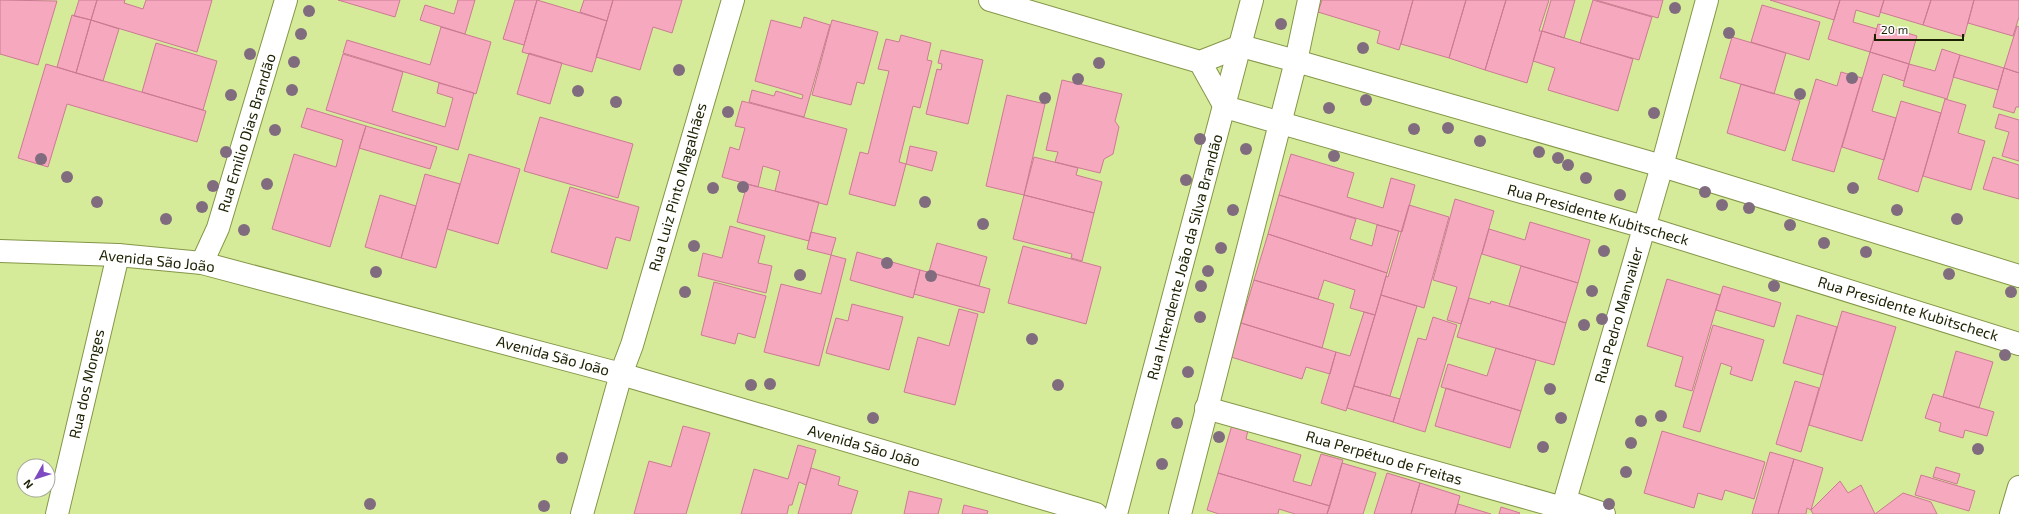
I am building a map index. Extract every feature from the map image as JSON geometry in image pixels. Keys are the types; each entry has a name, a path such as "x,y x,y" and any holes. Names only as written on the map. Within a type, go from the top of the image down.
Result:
{"street":[{"name":"Rua Emilio Dias Brandão","path":"202,263 218,228 286,0"},
{"name":"Rua Luiz Pinto Magalhães","path":"582,514 621,374 632,346 733,0"},
{"path":"990,0 1200,62 1241,46 1662,166 2019,276"},
{"name":"Rua Intendente João da Silva Brandão","path":"1116,514 1225,107 1252,0"},
{"path":"1180,514 1296,61 1309,0"},
{"name":"Rua Pedro Manvailer","path":"1563,508 1662,166 1707,0"},
{"path":"1200,62 1225,107"},
{"name":"Rua Presidente Kubitscheck","path":"1225,107 1644,227 2019,344"},
{"name":"Avenida São João","path":"0,252 118,254 202,263 621,374 1096,514"},
{"name":"Rua dos Monges","path":"57,514 118,254"},
{"name":"Rua Perpétuo de Freitas","path":"1206,408 1563,508 1604,514"},
{"path":"2011,514 2019,487"}],"building":[{"path":"0,0 57,1 38,65 0,54"},
{"path":"79,0 97,0 91,20 74,16"},
{"path":"97,0 125,0 124,3 143,9 146,0 212,0 197,52 91,20"},
{"path":"338,0 400,0 395,17"},
{"path":"458,0 475,0 465,34 420,20 425,5 454,14"},
{"path":"515,0 537,0 524,45 503,39"},
{"path":"537,0 607,21 592,72 522,52"},
{"path":"584,0 613,0 607,21 580,12"},
{"path":"613,0 682,0 672,33 653,27 640,70 596,57"},
{"path":"1322,0 1413,0 1399,50 1377,43 1380,31 1318,12"},
{"path":"1413,0 1466,0 1449,58 1401,44"},
{"path":"1466,0 1506,0 1485,70 1449,58"},
{"path":"1506,0 1549,0 1539,31 1542,31 1527,83 1485,70"},
{"path":"1551,0 1575,0 1564,38 1542,31"},
{"path":"1593,0 1652,17 1639,60 1580,43"},
{"path":"1596,0 1663,0 1658,18"},
{"path":"1770,0 1840,0 1834,20"},
{"path":"1840,0 1884,0 1879,17 1856,10 1853,22 1877,29 1870,52 1828,39"},
{"path":"1884,0 1931,0 1923,25 1880,12"},
{"path":"1931,0 1974,0 1964,37 1923,25"},
{"path":"1974,0 2019,0 2019,17 2013,36 1968,23"},
{"path":"1762,5 1820,22 1809,60 1751,42"},
{"path":"72,15 91,20 76,73 57,67"},
{"path":"804,17 830,25 804,117 749,102 752,90 774,96 776,91 802,99 803,95 755,81 771,20 801,28"},
{"path":"91,20 119,29 103,81 76,73"},
{"path":"832,20 878,32 864,84 857,82 851,105 812,95"},
{"path":"1878,24 1917,36 1909,64 1870,52"},
{"path":"2017,26 2019,27 2019,73 2004,68"},
{"path":"441,27 491,42 476,94 343,53 347,40 430,65"},
{"path":"1542,31 1633,59 1618,111 1548,90 1555,68 1533,61"},
{"path":"901,35 931,43 927,60 932,61 920,108 913,106 899,162 906,164 895,206 849,194 860,152 868,154 889,71 878,69 886,39 899,42"},
{"path":"1732,37 1786,53 1774,94 1720,78"},
{"path":"156,43 217,61 203,110 142,92"},
{"path":"1942,49 1960,55 1947,99 1903,86 1909,64 1935,71"},
{"path":"941,50 983,60 968,124 926,114 937,69 941,70 942,64 938,63"},
{"path":"1870,52 1909,64 1904,81 1883,74 1872,111 1896,118 1884,160 1842,147"},
{"path":"529,53 562,63 550,104 517,94"},
{"path":"343,54 403,72 392,111 445,127 453,98 437,93 439,83 474,93 458,150 326,110"},
{"path":"1960,55 2004,68 1998,90 1953,77"},
{"path":"46,64 206,111 197,142 67,104 48,167 18,158"},
{"path":"2004,68 2019,73 2019,107 2016,107 2014,113 1993,107"},
{"path":"1841,72 1862,78 1834,172 1792,160 1816,79 1837,86"},
{"path":"1062,80 1122,94 1115,121 1119,127 1113,154 1104,159 1100,173 1055,162 1058,152 1046,150"},
{"path":"1741,84 1800,101 1785,151 1727,133"},
{"path":"1007,95 1045,104 1024,195 986,186"},
{"path":"1945,99 1966,105 1958,133 1985,141 1971,190 1923,176"},
{"path":"742,101 847,129 827,205 775,191 780,171 763,166 758,187 722,177 730,147 739,150 745,128 735,126"},
{"path":"1901,101 1941,113 1918,192 1878,179"},
{"path":"307,108 366,126 330,247 272,229 294,154 336,167 343,140 301,127"},
{"path":"1999,114 2019,120 2019,161 2002,156 2009,132 1995,128"},
{"path":"540,117 633,144 618,198 524,171"},
{"path":"366,126 437,147 430,169 359,148"},
{"path":"910,146 937,152 932,171 906,164"},
{"path":"469,154 520,169 498,244 447,229"},
{"path":"1291,154 1354,173 1347,197 1383,208 1391,178 1415,185 1402,232 1279,195"},
{"path":"1034,157 1078,168 1076,175 1102,182 1094,213 1024,195"},
{"path":"1993,157 2019,165 2019,199 1983,189"},
{"path":"425,174 460,184 436,268 401,258"},
{"path":"747,184 819,202 809,241 737,222"},
{"path":"570,187 639,207 630,241 616,237 607,269 551,252"},
{"path":"380,195 416,206 401,258 365,247"},
{"path":"1024,195 1094,213 1082,261 1071,258 1072,254 1013,239"},
{"path":"1279,195 1356,219 1350,239 1372,246 1377,225 1399,231 1387,273 1268,234"},
{"path":"1455,199 1494,211 1461,324 1447,320 1457,287 1433,280"},
{"path":"1409,205 1449,217 1424,308 1381,295 1386,276 1388,277"},
{"path":"1530,222 1590,240 1578,283 1482,254 1489,229 1525,240"},
{"path":"730,226 765,236 758,263 772,266 766,293 698,276 703,253 722,258"},
{"path":"811,232 836,238 831,255 807,249"},
{"path":"1268,234 1387,273 1375,315 1350,308 1355,290 1324,280 1318,299 1254,280"},
{"path":"937,243 987,257 979,286 929,272"},
{"path":"1023,246 1101,267 1086,324 1008,303"},
{"path":"857,252 920,270 913,298 850,280"},
{"path":"831,255 846,259 819,366 764,352 781,284 821,294"},
{"path":"1521,266 1578,283 1566,323 1509,306"},
{"path":"920,270 990,289 984,313 914,294"},
{"path":"1667,279 1720,295 1692,391 1675,386 1683,357 1647,346"},
{"path":"1254,280 1334,304 1322,348 1241,323"},
{"path":"714,282 766,296 755,338 738,333 735,344 701,335"},
{"path":"1723,286 1781,303 1774,327 1716,310"},
{"path":"1381,295 1417,306 1390,396 1354,386"},
{"path":"1469,298 1490,304 1491,301 1566,323 1554,365 1457,337"},
{"path":"852,304 903,317 889,370 826,353 836,318 848,321"},
{"path":"959,309 978,314 955,405 904,392 918,337 949,346"},
{"path":"1842,311 1896,327 1862,441 1809,425"},
{"path":"1364,312 1375,315 1346,411 1321,403 1336,352 1350,356"},
{"path":"1797,315 1837,327 1823,375 1783,363"},
{"path":"1433,317 1457,325 1425,432 1393,422 1418,338 1426,340"},
{"path":"1241,323 1336,352 1330,374 1306,367 1302,379 1231,357"},
{"path":"1713,325 1764,340 1752,381 1730,374 1732,367 1721,363 1700,432 1683,427"},
{"path":"1496,348 1536,360 1521,411 1441,387 1448,364 1487,376"},
{"path":"1956,351 1993,362 1979,408 1943,397"},
{"path":"1795,381 1819,388 1801,452 1776,444"},
{"path":"1354,386 1400,399 1393,422 1347,408"},
{"path":"1446,388 1521,411 1510,448 1435,426"},
{"path":"1933,394 1994,412 1987,436 1965,430 1963,438 1939,431 1941,423 1925,418"},
{"path":"1232,425 1248,430 1246,439 1301,455 1293,481 1311,486 1321,454 1343,460 1330,506 1218,473"},
{"path":"683,426 710,433 686,514 634,514 649,461 671,467"},
{"path":"1662,431 1765,462 1754,499 1725,490 1722,500 1698,493 1694,508 1644,493"},
{"path":"798,445 816,450 806,485 799,482 792,505 789,505 787,514 741,514 754,469 788,479"},
{"path":"1770,452 1794,459 1778,514 1752,514"},
{"path":"1794,459 1823,468 1811,510 1807,508 1806,514 1778,514"},
{"path":"1342,463 1376,473 1363,514 1327,514"},
{"path":"1936,467 1960,474 1957,484 1933,477"},
{"path":"811,468 840,477 838,485 858,491 851,514 798,514"},
{"path":"1218,473 1330,506 1327,514 1295,514 1279,509 1278,514 1219,514 1207,510"},
{"path":"1387,473 1420,483 1411,514 1374,514"},
{"path":"1921,475 1975,491 1969,511 1915,495"},
{"path":"1840,481 1848,493 1861,485 1875,514 1813,514 1811,510"},
{"path":"1420,483 1460,496 1455,514 1411,514"},
{"path":"909,491 942,499 938,514 904,514"},
{"path":"1903,493 1931,502 1937,514 1875,514"},
{"path":"1458,504 1491,514 1455,514"},
{"path":"964,505 988,511 987,514 962,514"},
{"path":"1501,507 1520,513 1499,514"}]}
